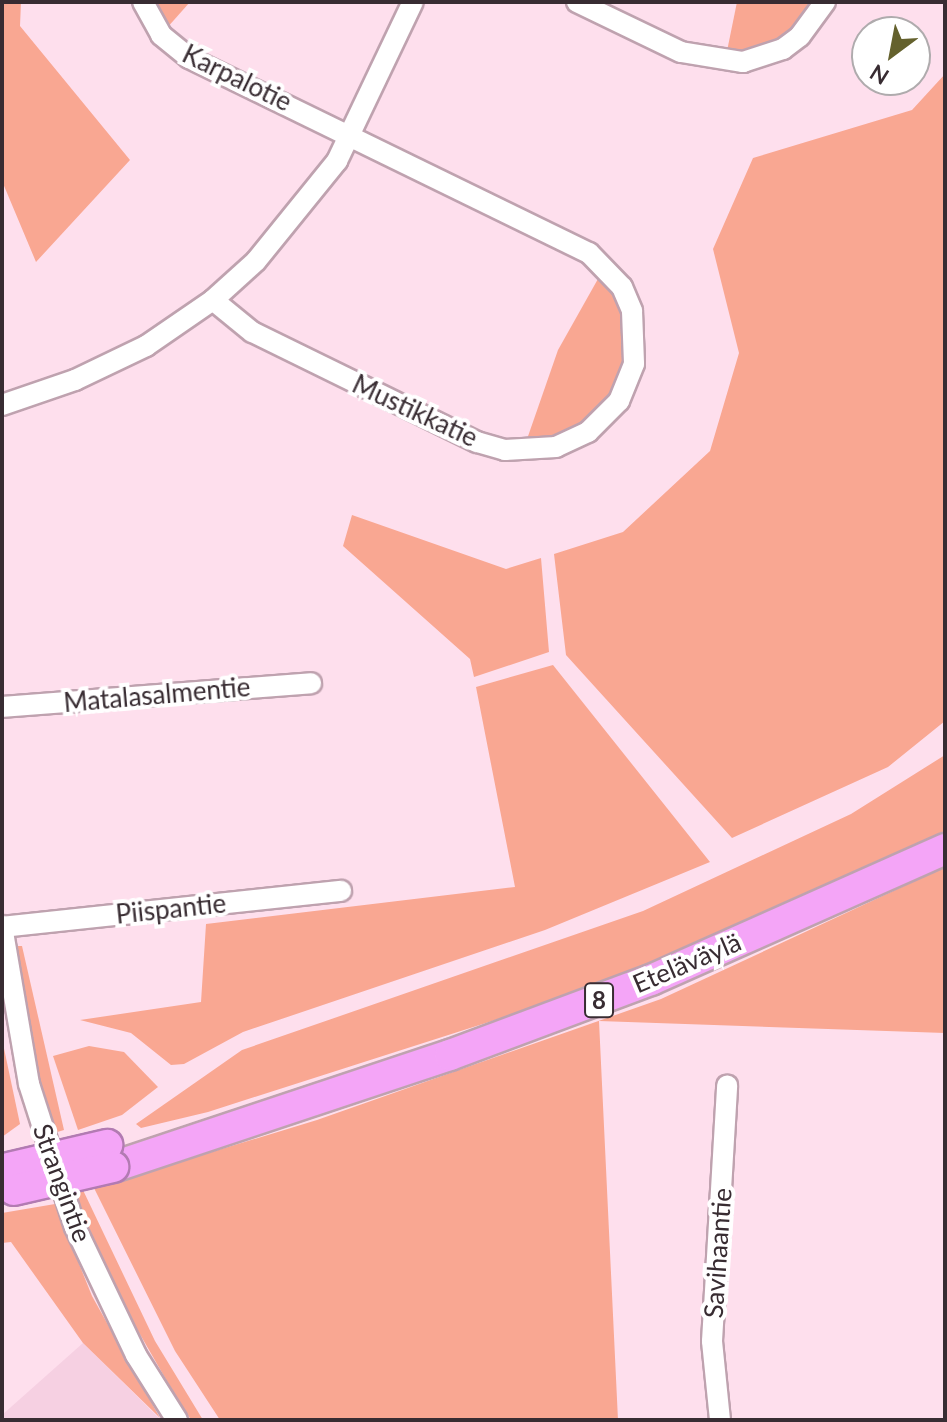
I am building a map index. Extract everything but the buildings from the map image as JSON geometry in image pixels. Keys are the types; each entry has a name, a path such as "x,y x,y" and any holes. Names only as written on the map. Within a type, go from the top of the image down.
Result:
{"highway":[{"name":"Eteläväylä","path":"7,1180 241,1123 450,1055 651,980 945,849"}],"street":[{"name":"Karpalotie","path":"143,2 161,35 189,58 350,133"},
{"path":"2,405 110,365 213,300 288,227 337,161 413,2"},
{"path":"577,2 681,52 743,62 783,49 800,36 825,2"},
{"name":"Mustikkatie","path":"213,300 252,332 477,442 525,452 556,447 607,417 629,383 637,345 622,287 605,267 559,236 350,133"},
{"name":"Matalasalmentie","path":"2,707 311,683"},
{"name":"Piispantie","path":"2,926 341,891"},
{"name":"Strangintie","path":"2,926 29,1084 75,1227 136,1355 177,1420"},
{"name":"Savihaantie","path":"720,1420 712,1341 727,1085"}],"shaded area":[{"path":"2,2 21,2 20,26 130,160 36,262 2,181"},
{"path":"152,2 190,2 166,29"},
{"path":"737,2 817,2 796,30 777,43 726,56"},
{"path":"945,74 945,721 888,767 732,838 566,655 554,554 623,532 710,451 739,353 713,249 753,158 912,110 925,96 931,96 931,89"},
{"path":"603,270 626,314 629,357 605,407 561,439 526,442 558,350"},
{"path":"352,515 506,569 541,558 549,652 474,677 470,659 343,546"},
{"path":"553,665 710,862 545,930 243,1032 184,1064 171,1065 131,1033 80,1020 201,1002 206,924 515,887 476,687"},
{"path":"945,755 945,834 865,872 567,997 208,1112 141,1128 136,1124 242,1050 643,911 851,814"},
{"path":"945,867 945,1033 599,1021 618,1420 220,1420 175,1351 94,1188 317,1120 661,999"},
{"path":"17,946 22,946 64,1130 54,1133 36,1073"},
{"path":"2,1039 20,1124 2,1137"},
{"path":"89,1046 124,1052 158,1087 122,1115 78,1130 53,1056"},
{"path":"82,1188 155,1341 203,1420 191,1420 110,1282 72,1191"},
{"path":"55,1204 92,1296 160,1418 83,1343 11,1242 2,1243 2,1213"},
{"path":"83,1343 161,1420 2,1420 2,1415"}]}
